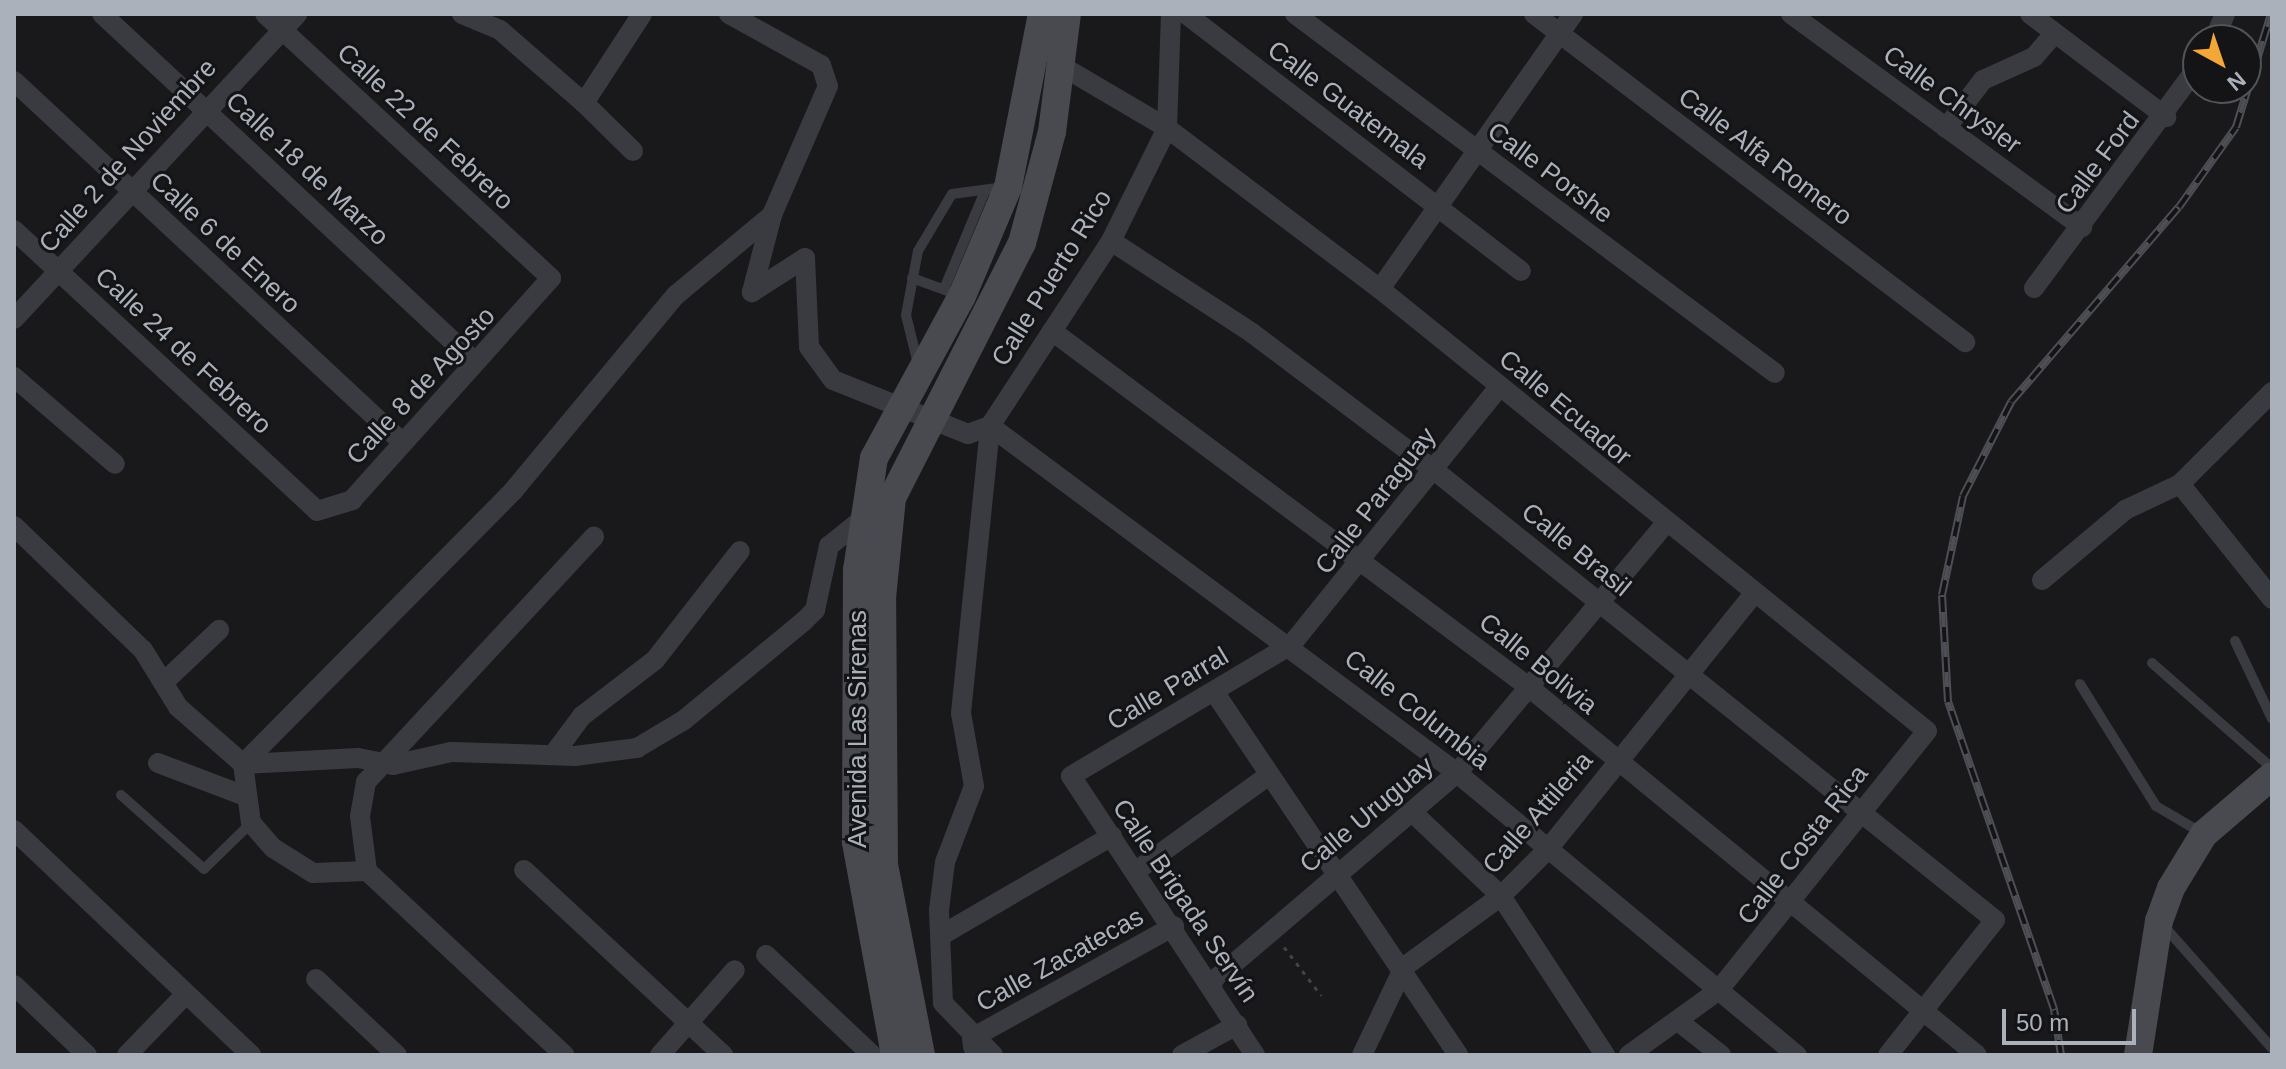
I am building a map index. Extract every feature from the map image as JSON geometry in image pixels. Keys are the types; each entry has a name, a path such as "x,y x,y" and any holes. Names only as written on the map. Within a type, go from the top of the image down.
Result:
{"main road":[{"name":"Avenida Las Sirenas","path":"895,1055 854,814 857,570 874,458 920,374 996,189 1042,14"},
{"name":"Avenida Las Sirenas","path":"921,1055 884,865 882,598 892,498 928,421 1022,243 1052,132 1067,14"},
{"path":"2138,1055 2159,921 2204,834 2272,776"}],"street":[{"name":"Calle 18 de Marzo","path":"102,14 475,362"},
{"name":"Calle 22 de Febrero","path":"265,14 551,278"},
{"name":"Calle 2 de Noviembre","path":"14,319 280,28 297,14"},
{"path":"462,14 500,30 584,103 633,151"},
{"path":"584,103 642,14"},
{"path":"729,14 821,65 828,86 772,215 752,292 805,258 809,347 833,380 928,421 974,435 990,426"},
{"name":"Calle Puerto Rico","path":"990,426 1111,241 1167,128 1171,14"},
{"name":"Calle Guatemala","path":"1186,14 1521,271"},
{"name":"Calle Porshe","path":"1295,14 1775,373"},
{"name":"Calle Alfa Romero","path":"1534,14 1965,342"},
{"path":"1380,289 1441,208 1573,14"},
{"name":"Calle Chrysler","path":"1791,14 2082,227"},
{"path":"2030,14 2166,117"},
{"path":"1946,128 1983,80 2034,57 2054,34"},
{"name":"Calle Ecuador","path":"1060,65 1167,128 1380,289 1664,525 1927,731"},
{"name":"Calle 6 de Enero","path":"14,81 402,442"},
{"name":"Calle Ford","path":"2034,288 2166,117 2182,92"},
{"path":"367,871 313,873 273,848 251,823 243,764 513,491 676,295 772,215"},
{"name":"Calle 24 de Febrero","path":"14,230 317,511"},
{"name":"Calle Brasil","path":"1111,241 1252,333 1434,470 1859,815 1995,920 1924,1008"},
{"name":"Calle 8 de Agosto","path":"317,511 352,500 551,278"},
{"name":"Calle Bolivia","path":"1052,331 1366,560 1530,688 1617,762 1924,1008 1977,1055"},
{"path":"14,377 115,464"},
{"name":"Calle Paraguay","path":"1291,645 1366,560 1499,387"},
{"path":"2042,580 2125,510 2180,484 2272,392"},
{"path":"990,426 961,713 974,786 945,862 940,936 943,1003 973,1047 993,1055"},
{"name":"Calle Columbia","path":"990,426 1291,645 1457,773 1797,1055"},
{"path":"2180,484 2272,599"},
{"path":"14,526 143,650 178,707 243,764 380,763 451,752 553,755 637,748 684,720 815,610 829,546 865,517"},
{"name":"Calle Uruguay","path":"1211,983 1457,773 1664,525"},
{"path":"564,1055 367,871 360,816 366,782 380,763 408,741 594,537"},
{"path":"553,755 582,716 655,660 740,551"},
{"name":"Calle Attileria","path":"1362,1055 1404,967 1501,896 1548,849 1752,596"},
{"path":"164,682 219,630"},
{"name":"Calle Parral","path":"1071,776 1291,645"},
{"path":"1215,693 1334,876 1404,967 1458,1055"},
{"name":"Calle Costa Rica","path":"1629,1055 1719,990 1792,904 1927,731"},
{"path":"158,763 245,796"},
{"name":"Calle Zacatecas","path":"1136,871 1269,775"},
{"name":"Calle Brigada Servín","path":"1071,776 1174,926 1255,1055"},
{"path":"1412,812 1501,896 1605,1055"},
{"path":"14,830 251,1055"},
{"path":"940,936 1112,836"},
{"path":"524,870 723,1055"},
{"name":"Calle Zacatecas","path":"973,1047 1174,926"},
{"path":"766,955 872,1055"},
{"path":"660,1055 735,970"},
{"path":"316,979 397,1055"},
{"path":"14,985 87,1055"},
{"path":"127,1055 186,994"},
{"path":"1888,1055 1924,1008"},
{"path":"1678,1021 1721,1055"},
{"path":"1182,1055 1237,1025"}],"lane":[{"path":"920,374 906,315 918,251 952,194 996,189"},
{"path":"912,278 953,293"},
{"path":"2235,641 2272,719"},
{"path":"2152,663 2272,768"},
{"path":"2080,684 2156,806 2204,834"},
{"path":"121,795 204,869 251,823"},
{"path":"2159,921 2272,1048"}],"path":[{"path":"1271,930 1321,995"}],"railway":[{"path":"2061,1055 2054,1009 1948,702 1942,595 1963,496 2011,402 2179,207 2236,127 2271,14"}]}
